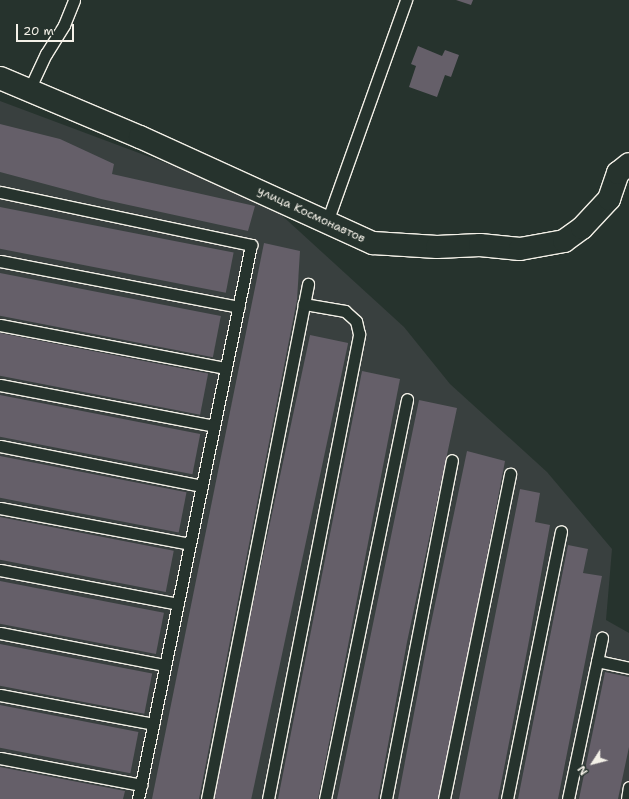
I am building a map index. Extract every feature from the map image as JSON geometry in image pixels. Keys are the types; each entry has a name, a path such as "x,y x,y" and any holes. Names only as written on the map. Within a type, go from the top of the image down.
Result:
{"street":[{"name":"улица Космонавтов","path":"0,78 147,140 373,244 437,247 480,245 520,249 564,241 582,228 609,199 618,173 629,164"}],"lane":[{"path":"29,90 46,54 64,25 74,0"},
{"path":"327,222 406,0"},
{"path":"0,192 251,245 138,799"},
{"path":"0,261 239,307"},
{"path":"207,799 308,284"},
{"path":"268,799 359,334 356,321 345,311 304,304"},
{"path":"0,325 226,368"},
{"path":"0,384 214,426"},
{"path":"325,799 407,399"},
{"path":"0,446 202,486"},
{"path":"386,799 452,460"},
{"path":"444,799 510,474"},
{"path":"0,508 190,544"},
{"path":"507,799 561,531"},
{"path":"0,570 178,604"},
{"path":"0,633 165,665"},
{"path":"568,799 602,638"},
{"path":"597,661 629,668"},
{"path":"0,695 153,724"},
{"path":"0,758 141,785"},
{"path":"627,799 629,787"}],"shaded area":[{"path":"0,101 265,200 404,327 450,384 547,472 612,549 606,620 629,633 629,799 0,799"}],"building":[{"path":"456,0 473,0 471,5"},
{"path":"418,46 442,56 445,50 459,55 451,77 445,75 437,97 409,87 416,66 411,64"},
{"path":"0,124 60,139 114,164 112,174 255,206 248,231 101,199 0,172"},
{"path":"0,207 234,252 226,293 0,249"},
{"path":"264,243 300,251 297,300 199,799 152,799"},
{"path":"0,273 221,316 213,357 0,316"},
{"path":"0,333 208,373 200,415 0,376"},
{"path":"310,335 348,343 251,799 212,798"},
{"path":"362,371 400,379 318,799 278,799"},
{"path":"0,395 200,434 192,474 0,437"},
{"path":"419,400 457,408 407,642 378,799 337,799"},
{"path":"467,451 505,461 471,640 438,799 398,799 429,633"},
{"path":"0,456 187,492 179,533 0,498"},
{"path":"520,489 540,493 535,522 550,525 498,799 459,799"},
{"path":"0,517 174,551 166,592 0,560"},
{"path":"568,545 588,549 583,573 602,576 558,799 518,799"},
{"path":"0,581 164,613 156,654 0,624"},
{"path":"0,644 152,674 144,714 0,686"},
{"path":"605,672 629,677 629,747 618,799 579,799"},
{"path":"0,705 138,732 130,773 0,748"},
{"path":"0,767 125,791 123,799 0,799"}]}
